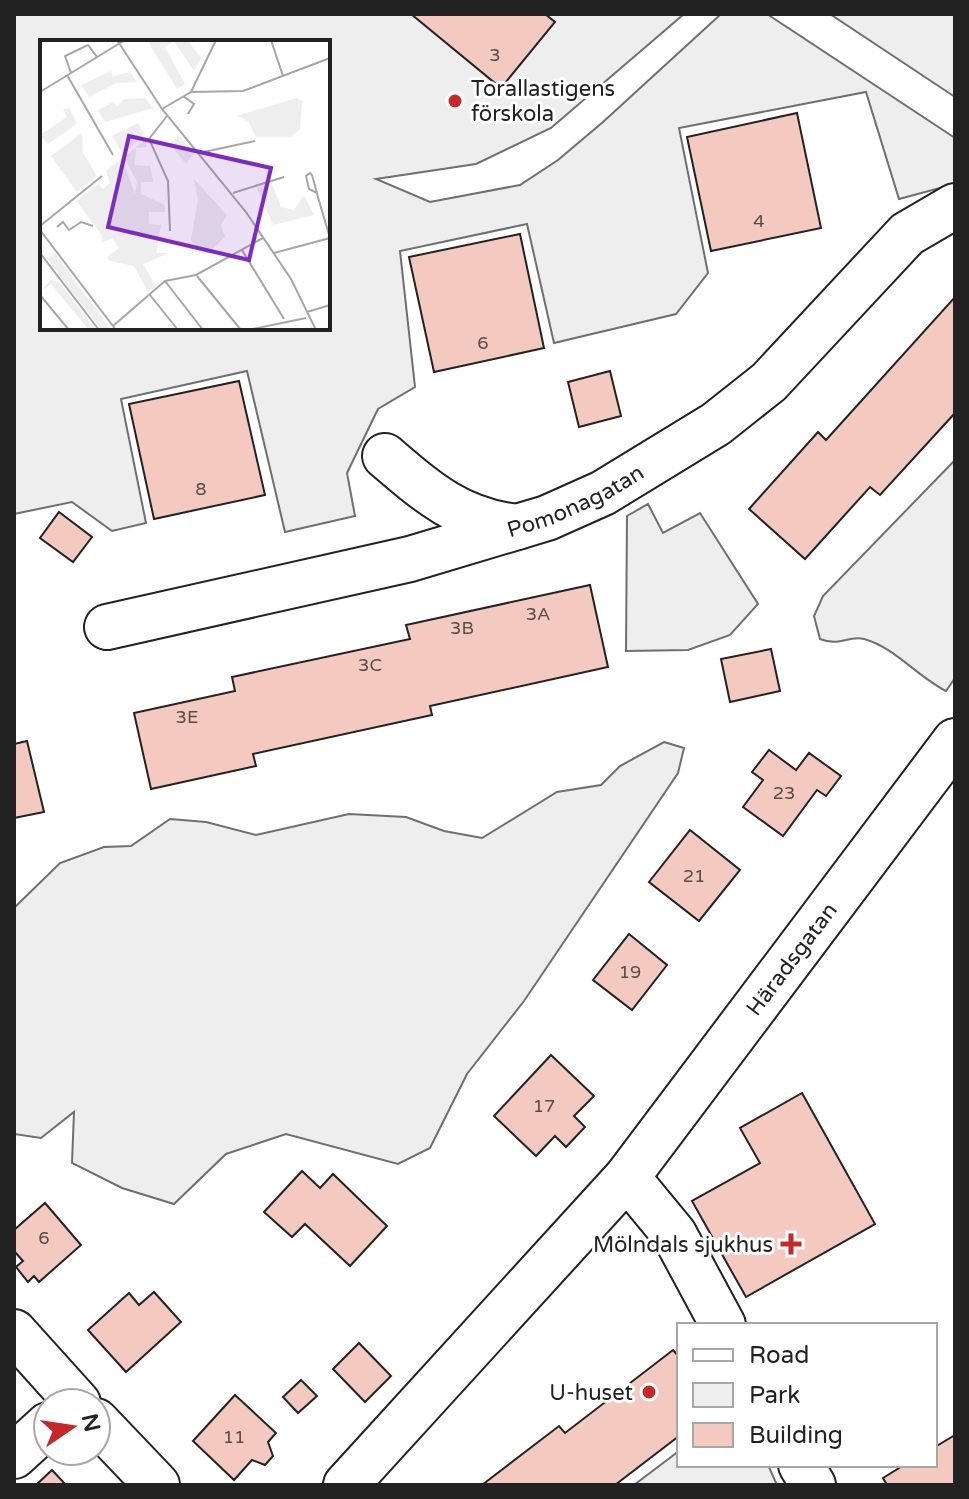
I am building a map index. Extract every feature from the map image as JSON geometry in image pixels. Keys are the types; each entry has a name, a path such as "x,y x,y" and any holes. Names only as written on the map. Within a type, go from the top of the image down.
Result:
{"street":[{"name":"Pomonagatan","path":"107,627 410,559 519,528 603,493 716,424 769,382 907,234 955,206"},
{"path":"385,456 454,510 485,523 519,528"},
{"name":"Häradsgatan","path":"346,1485 627,1177 955,741"},
{"path":"627,1177 674,1234 722,1323"},
{"path":"14,1332 56,1387"},
{"path":"14,1456 32,1442"},
{"path":"112,1444 157,1485"},
{"path":"802,1467 813,1485"}],"green space":[{"path":"14,14 684,14 551,128 476,164 376,179 430,202 520,185 558,160 603,122 721,14 767,14 955,138 955,184 899,199 866,92 679,128 708,273 676,314 554,343 527,224 400,251 415,387 378,409 347,473 355,516 285,532 247,371 121,399 146,523 112,531 72,502 14,514"},
{"path":"830,14 955,14 955,97"},
{"path":"955,460 955,678 946,691 875,643 858,638 833,642 820,639 814,616 823,596"},
{"path":"648,504 663,533 700,513 758,604 730,635 688,650 626,651 627,516"},
{"path":"664,742 684,748 678,773 524,1001 467,1074 430,1148 398,1164 286,1134 226,1154 174,1204 122,1188 72,1163 74,1112 41,1138 14,1134 14,908 60,863 104,847 131,846 170,819 206,822 256,835 349,814 406,817 444,831 482,838 557,792 601,785 620,766"},
{"path":"677,1453 677,1467 769,1467 777,1485 634,1485"}],"building":[{"path":"411,14 545,14 555,22 501,88"},
{"path":"797,113 821,228 711,251 687,137"},
{"path":"520,234 544,348 434,372 409,257"},
{"path":"955,297 955,413 880,495 870,487 805,559 749,509 818,432 826,440"},
{"path":"610,371 621,416 579,427 568,382"},
{"path":"239,381 265,495 154,519 129,404"},
{"path":"59,512 92,537 73,562 40,538"},
{"path":"590,585 608,667 430,706 432,715 253,754 256,766 151,789 134,713 235,691 232,677 410,639 406,625"},
{"path":"771,649 780,691 730,702 721,659"},
{"path":"27,741 44,812 14,818 14,744"},
{"path":"769,750 796,770 809,753 841,776 826,796 817,790 783,836 743,807 763,780 752,772"},
{"path":"690,830 740,870 699,921 649,882"},
{"path":"629,934 667,965 632,1010 593,980"},
{"path":"551,1055 594,1096 574,1116 585,1127 566,1147 555,1136 536,1156 494,1116"},
{"path":"802,1093 875,1224 746,1297 692,1201 760,1163 740,1128"},
{"path":"302,1171 320,1188 333,1174 387,1226 350,1266 305,1224 292,1237 264,1212"},
{"path":"45,1203 81,1245 39,1282 34,1276 28,1282 16,1267 23,1261 14,1251 14,1230"},
{"path":"154,1292 181,1322 126,1372 88,1330 129,1293 139,1305"},
{"path":"359,1343 391,1376 365,1402 333,1369"},
{"name":"U-huset","path":"673,1350 677,1355 677,1438 615,1485 482,1485 559,1426 565,1433"},
{"path":"301,1380 317,1396 298,1413 283,1397"},
{"path":"235,1395 276,1433 268,1442 273,1456 265,1465 252,1460 234,1480 193,1441"},
{"path":"955,1435 955,1485 887,1485 883,1478 901,1467 937,1467 937,1446"},
{"path":"52,1470 66,1485 36,1485"}],"place":[{"name":"Torallastigens förskola","path":"455,101"},
{"name":"Mölndals sjukhus","path":"791,1244"},
{"name":"U-huset","path":"649,1392"}]}
